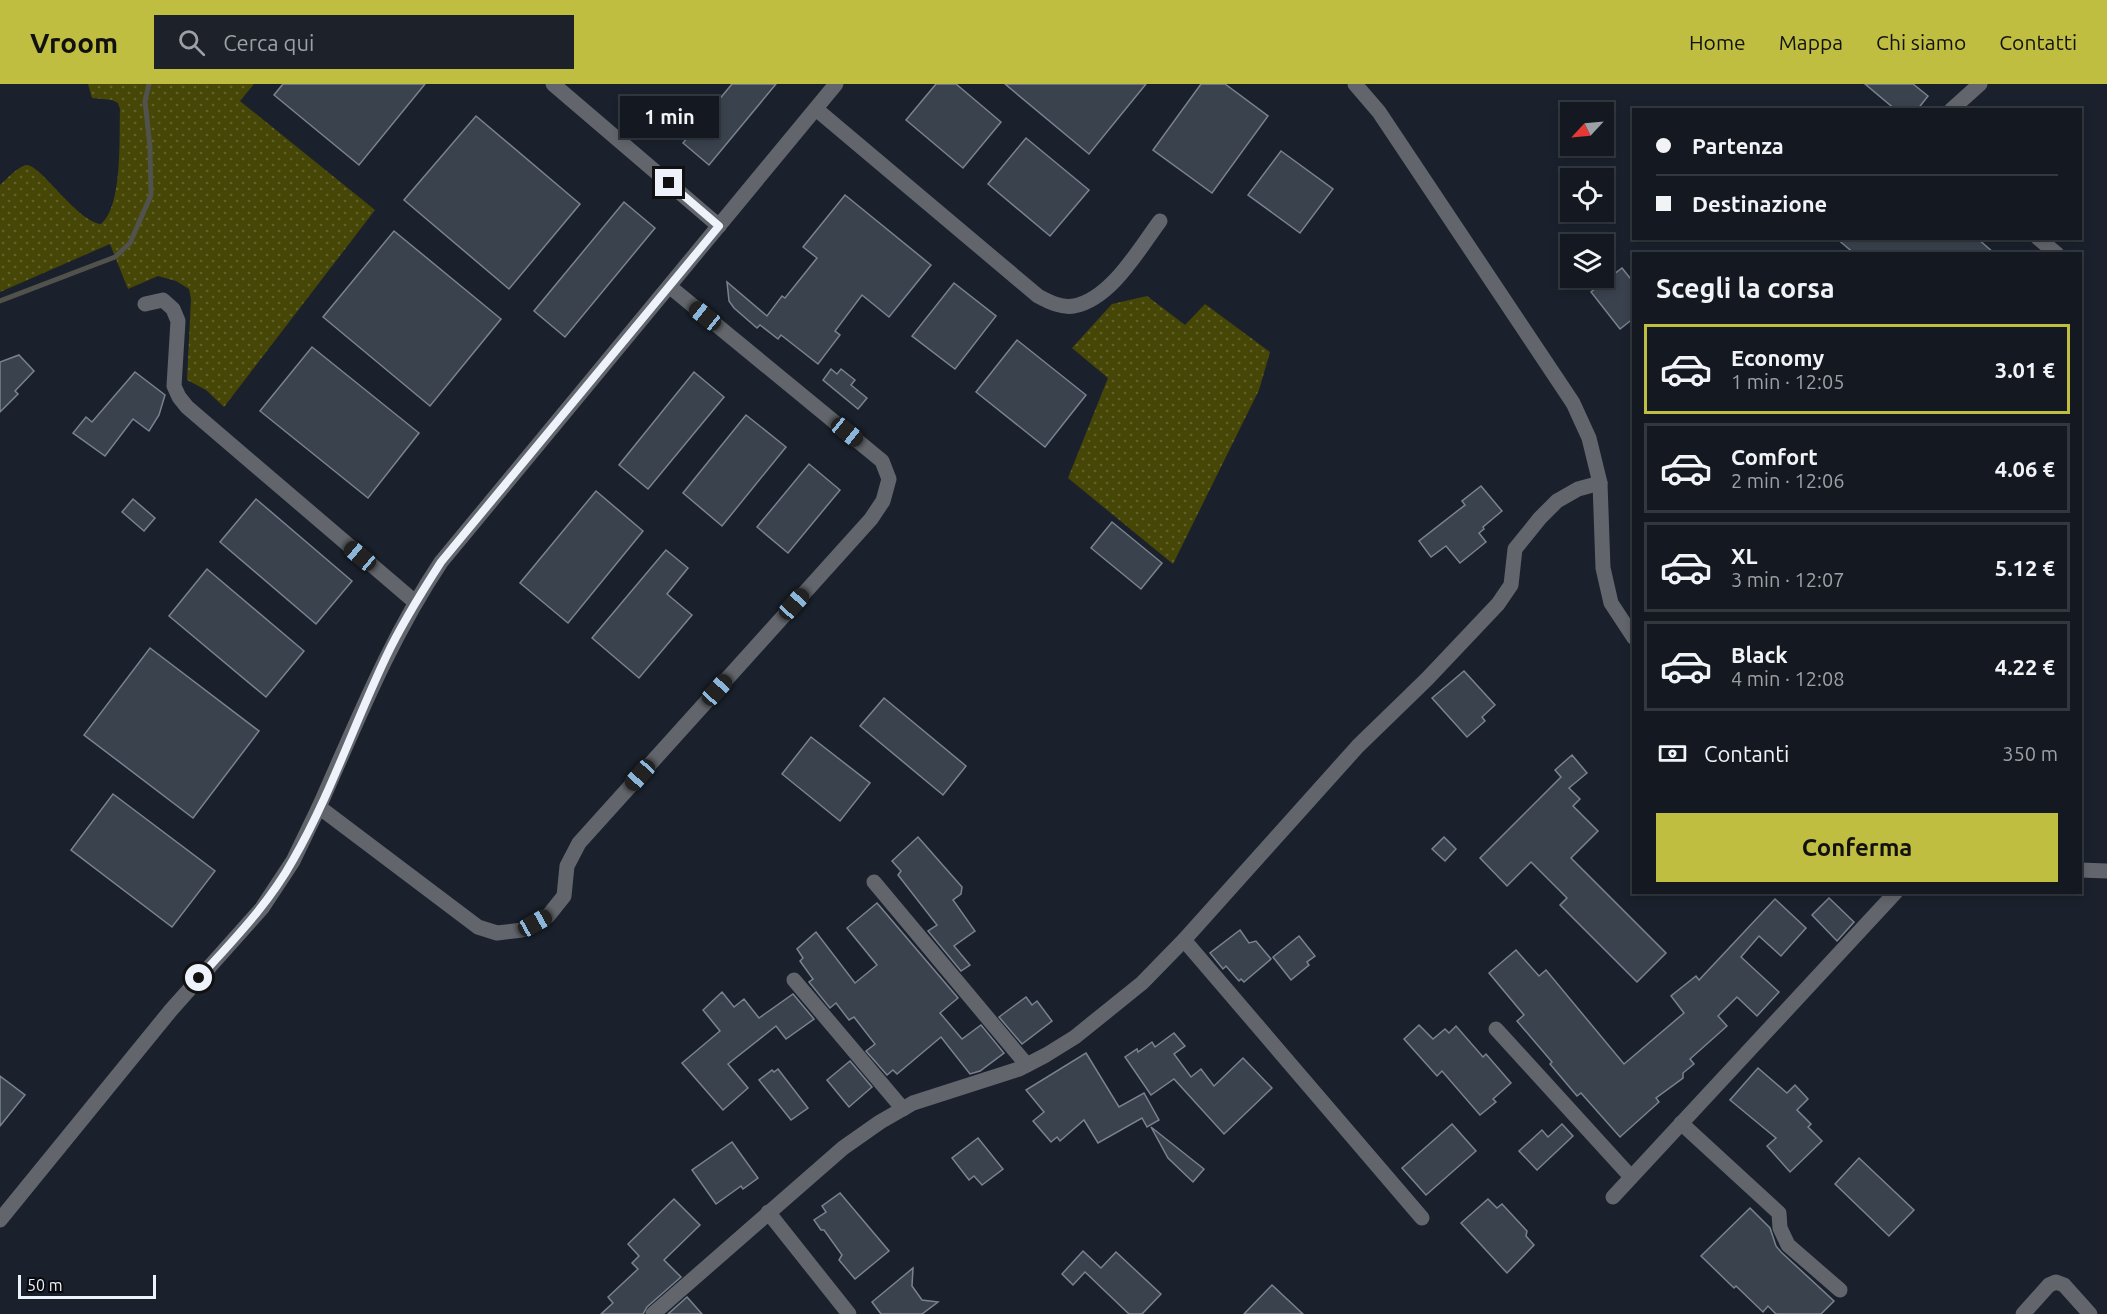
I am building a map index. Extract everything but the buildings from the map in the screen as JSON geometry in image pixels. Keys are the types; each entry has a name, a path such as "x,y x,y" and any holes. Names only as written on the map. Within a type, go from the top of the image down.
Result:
{"street":[{"path":"553,84 719,226"},
{"path":"0,1220 171,1010 262,908 293,861 386,656 415,602 441,562 837,84"},
{"path":"1355,84 1379,112 1573,403 1589,438 1600,483 1603,568 1611,603 1632,635"},
{"path":"1954,108 1980,84"},
{"path":"816,109 1038,296 1055,305 1074,306 1093,298 1111,285 1160,221"},
{"path":"2040,240 2055,252"},
{"path":"319,807 478,927 497,933 522,930 548,916 564,896 567,866 579,843 871,519 883,501 889,478 882,461 669,286"},
{"path":"145,304 162,300 173,309 178,321 174,386 187,407 415,602"},
{"path":"653,1314 843,1148 880,1122 914,1103 1027,1065 1046,1055 1075,1037 1142,983 1184,940 1358,746 1427,679 1498,604 1511,585 1515,549 1540,518 1557,501 1578,489 1600,483"},
{"path":"2082,870 2107,871"},
{"path":"874,882 1027,1065"},
{"path":"1613,1197 1894,894"},
{"path":"1184,940 1422,1218"},
{"path":"794,980 903,1109"},
{"path":"1496,1029 1631,1178"},
{"path":"1682,1123 1779,1213 1780,1228 1788,1245 1840,1290"},
{"path":"768,1212 849,1314"},
{"path":"2023,1314 2049,1285 2056,1282 2064,1285 2090,1314"}],"shaded area":[{"path":"88,84 254,84 240,101 375,210 224,407 206,390 187,380 191,299 189,289 176,281 158,276 128,289 110,244 0,292 0,185 19,168 26,165 32,167 91,220 101,224 108,215 113,202 118,170 120,109 118,103 112,100 92,98"},
{"path":"1147,296 1185,325 1205,304 1270,352 1259,390 1173,564 1068,478 1108,378 1072,348 1112,304"}],"waterway":[{"path":"0,301 115,257 130,243 151,195 150,147 145,101 149,84"}],"route":[{"path":"199,978 262,908 293,861 386,656 415,602 441,562 719,226 669,183"}]}
